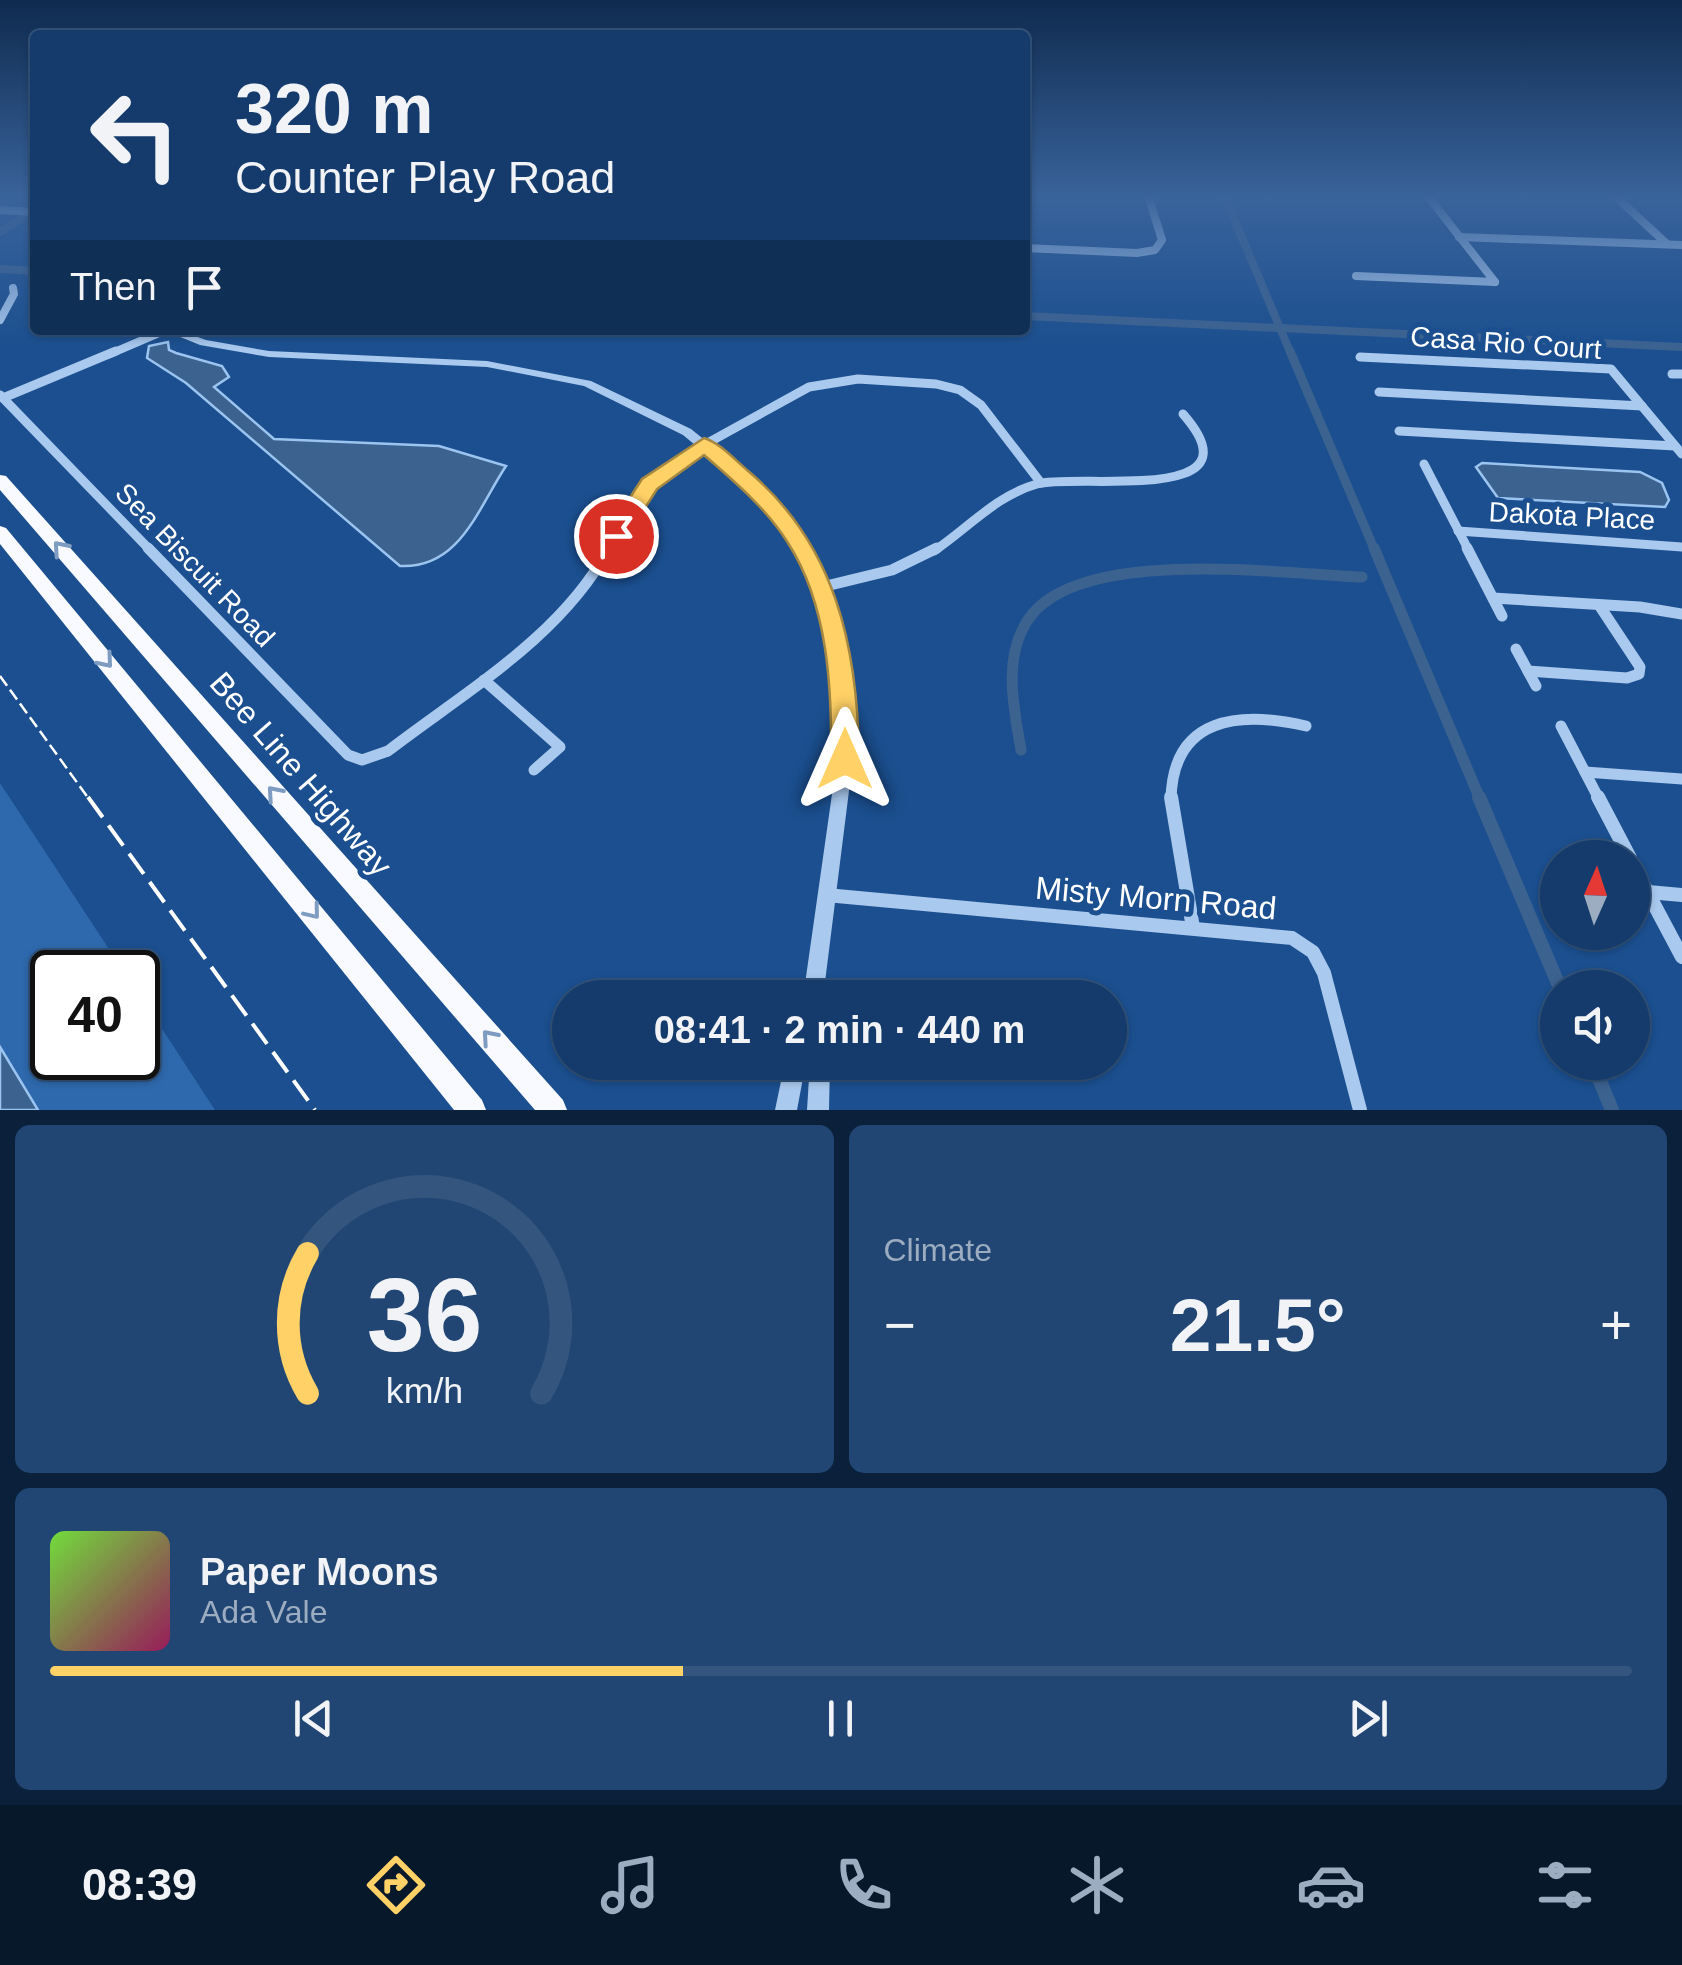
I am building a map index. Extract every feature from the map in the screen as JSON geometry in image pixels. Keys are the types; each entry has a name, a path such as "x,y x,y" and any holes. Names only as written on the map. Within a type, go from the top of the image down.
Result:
{"highway":[{"name":"Bee Line Highway","path":"0,480 553,1110"},
{"path":"0,532 472,1110"}],"street":[{"path":"1030,248 1137,253 1157,247"},
{"path":"1356,276 1495,282 1467,247"},
{"path":"0,320 14,294 13,288"},
{"path":"2,397 155,335"},
{"path":"181,335 204,343 290,357 460,362 587,383 630,401 704,445 753,486 797,538 822,587 845,693 845,759 815,980"},
{"name":"Casa Rio Court","path":"1360,356 1612,369 1678,450"},
{"path":"534,770 560,747 484,680 540,636 581,593 649,484 704,445 820,383 858,379 936,384 960,390 978,402 1040,483"},
{"path":"1378,392 1642,406"},
{"name":"Sea Biscuit Road","path":"2,397 348,755 362,760 388,751 484,680"},
{"path":"822,587 912,562 946,542 997,501 1040,483 1078,478 1170,480 1188,476 1202,465 1204,454 1192,423 1184,414"},
{"name":"Casa Rio Court","path":"1398,431 1678,450"},
{"path":"1424,464 1502,616"},
{"name":"Dakota Place","path":"1458,531 1682,547"},
{"path":"1493,598 1682,614"},
{"path":"1528,671 1627,678 1639,674 1640,667 1599,604"},
{"path":"1516,649 1536,686"},
{"path":"1193,928 1171,799 1179,756 1197,735 1224,720 1256,716 1306,726"},
{"path":"1560,726 1621,840"},
{"path":"1585,772 1682,780"},
{"path":"1650,892 1682,895"},
{"name":"Misty Morn Road","path":"825,895 1282,936 1313,952 1324,972 1360,1110"},
{"path":"1650,896 1682,957"},
{"path":"786,1110 792,1080"},
{"path":"818,1110 819,1080"}],"shaded area":[{"path":"168,342 169,350 222,366 229,377 214,387 274,439 439,446 506,466 453,547 438,558 400,566 186,383 147,358 149,346"},
{"path":"1482,463 1640,472 1662,483 1669,500 1665,507 1498,498 1476,467"},
{"path":"0,783 110,950 30,950 30,1080 160,1080 160,1026 215,1110 0,1110"},
{"path":"0,1047 38,1110 0,1110"}],"waterway":[{"path":"1246,247 1280,328"},
{"path":"0,269 30,271"},
{"path":"1030,316 1280,328"},
{"path":"1280,328 1682,347"},
{"path":"1280,328 1291,354"},
{"path":"1290,351 1375,551"},
{"path":"1374,548 1480,799"},
{"path":"1021,750 1012,685 1015,653 1026,623 1050,598 1087,582 1181,569 1362,577"},
{"path":"1479,797 1552,970"},
{"path":"1600,1080 1612,1110"}],"railway":[{"path":"0,676 89,799"},
{"path":"88,797 315,1110"}],"route":[{"path":"616,536 649,484 704,445 737,470 797,538 822,587 845,693 845,759"}]}
